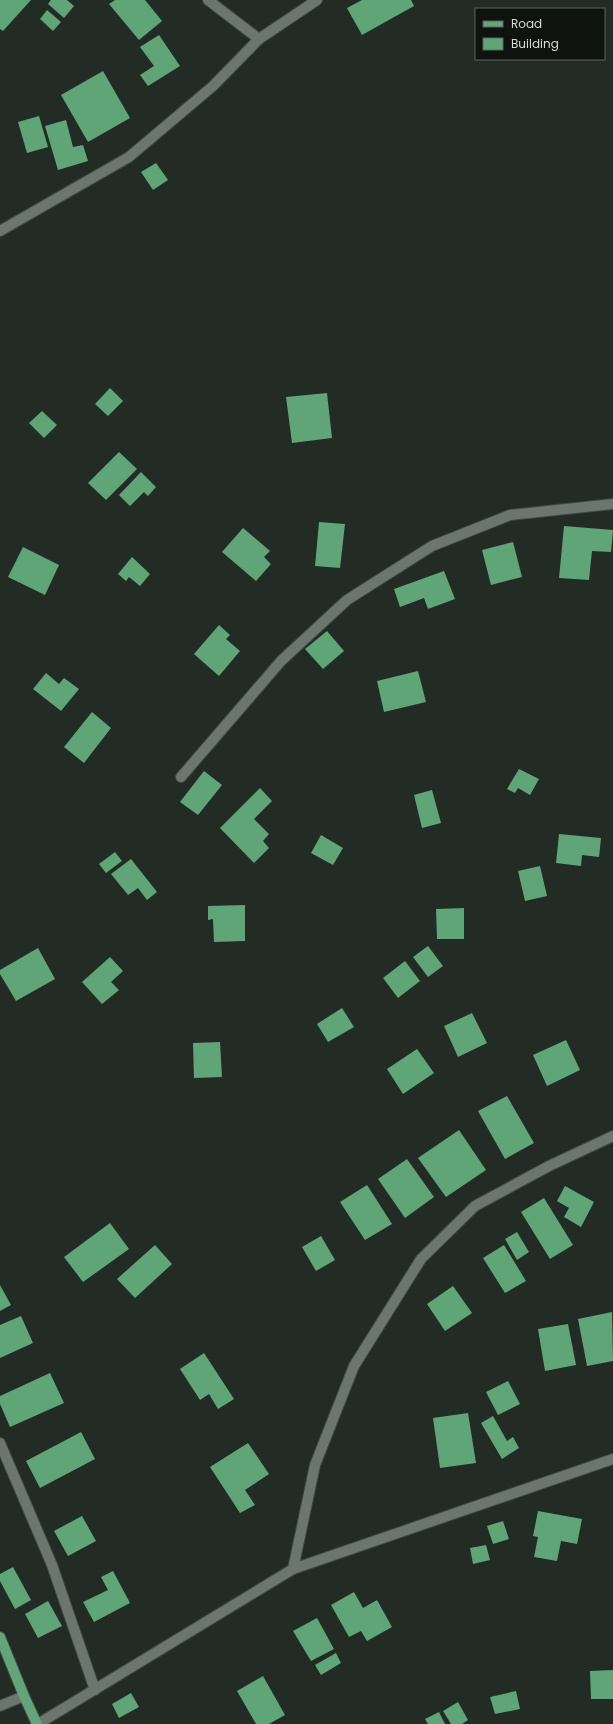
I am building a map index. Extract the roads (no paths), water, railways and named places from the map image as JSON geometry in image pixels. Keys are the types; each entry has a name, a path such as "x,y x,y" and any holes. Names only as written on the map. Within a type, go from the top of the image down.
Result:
{"main road":[{"path":"0,1637 24,1696 38,1724"}],"street":[{"path":"208,0 259,39"},
{"path":"0,231 129,157 213,86 259,39 316,0"},
{"path":"181,777 282,661 347,600 432,546 510,515 613,504"},
{"path":"293,1569 315,1465 354,1366 421,1259 475,1206 549,1166 613,1136"},
{"path":"0,1443 52,1565 95,1690"},
{"path":"38,1724 293,1569 613,1460"},
{"path":"0,1706 24,1696"}]}
